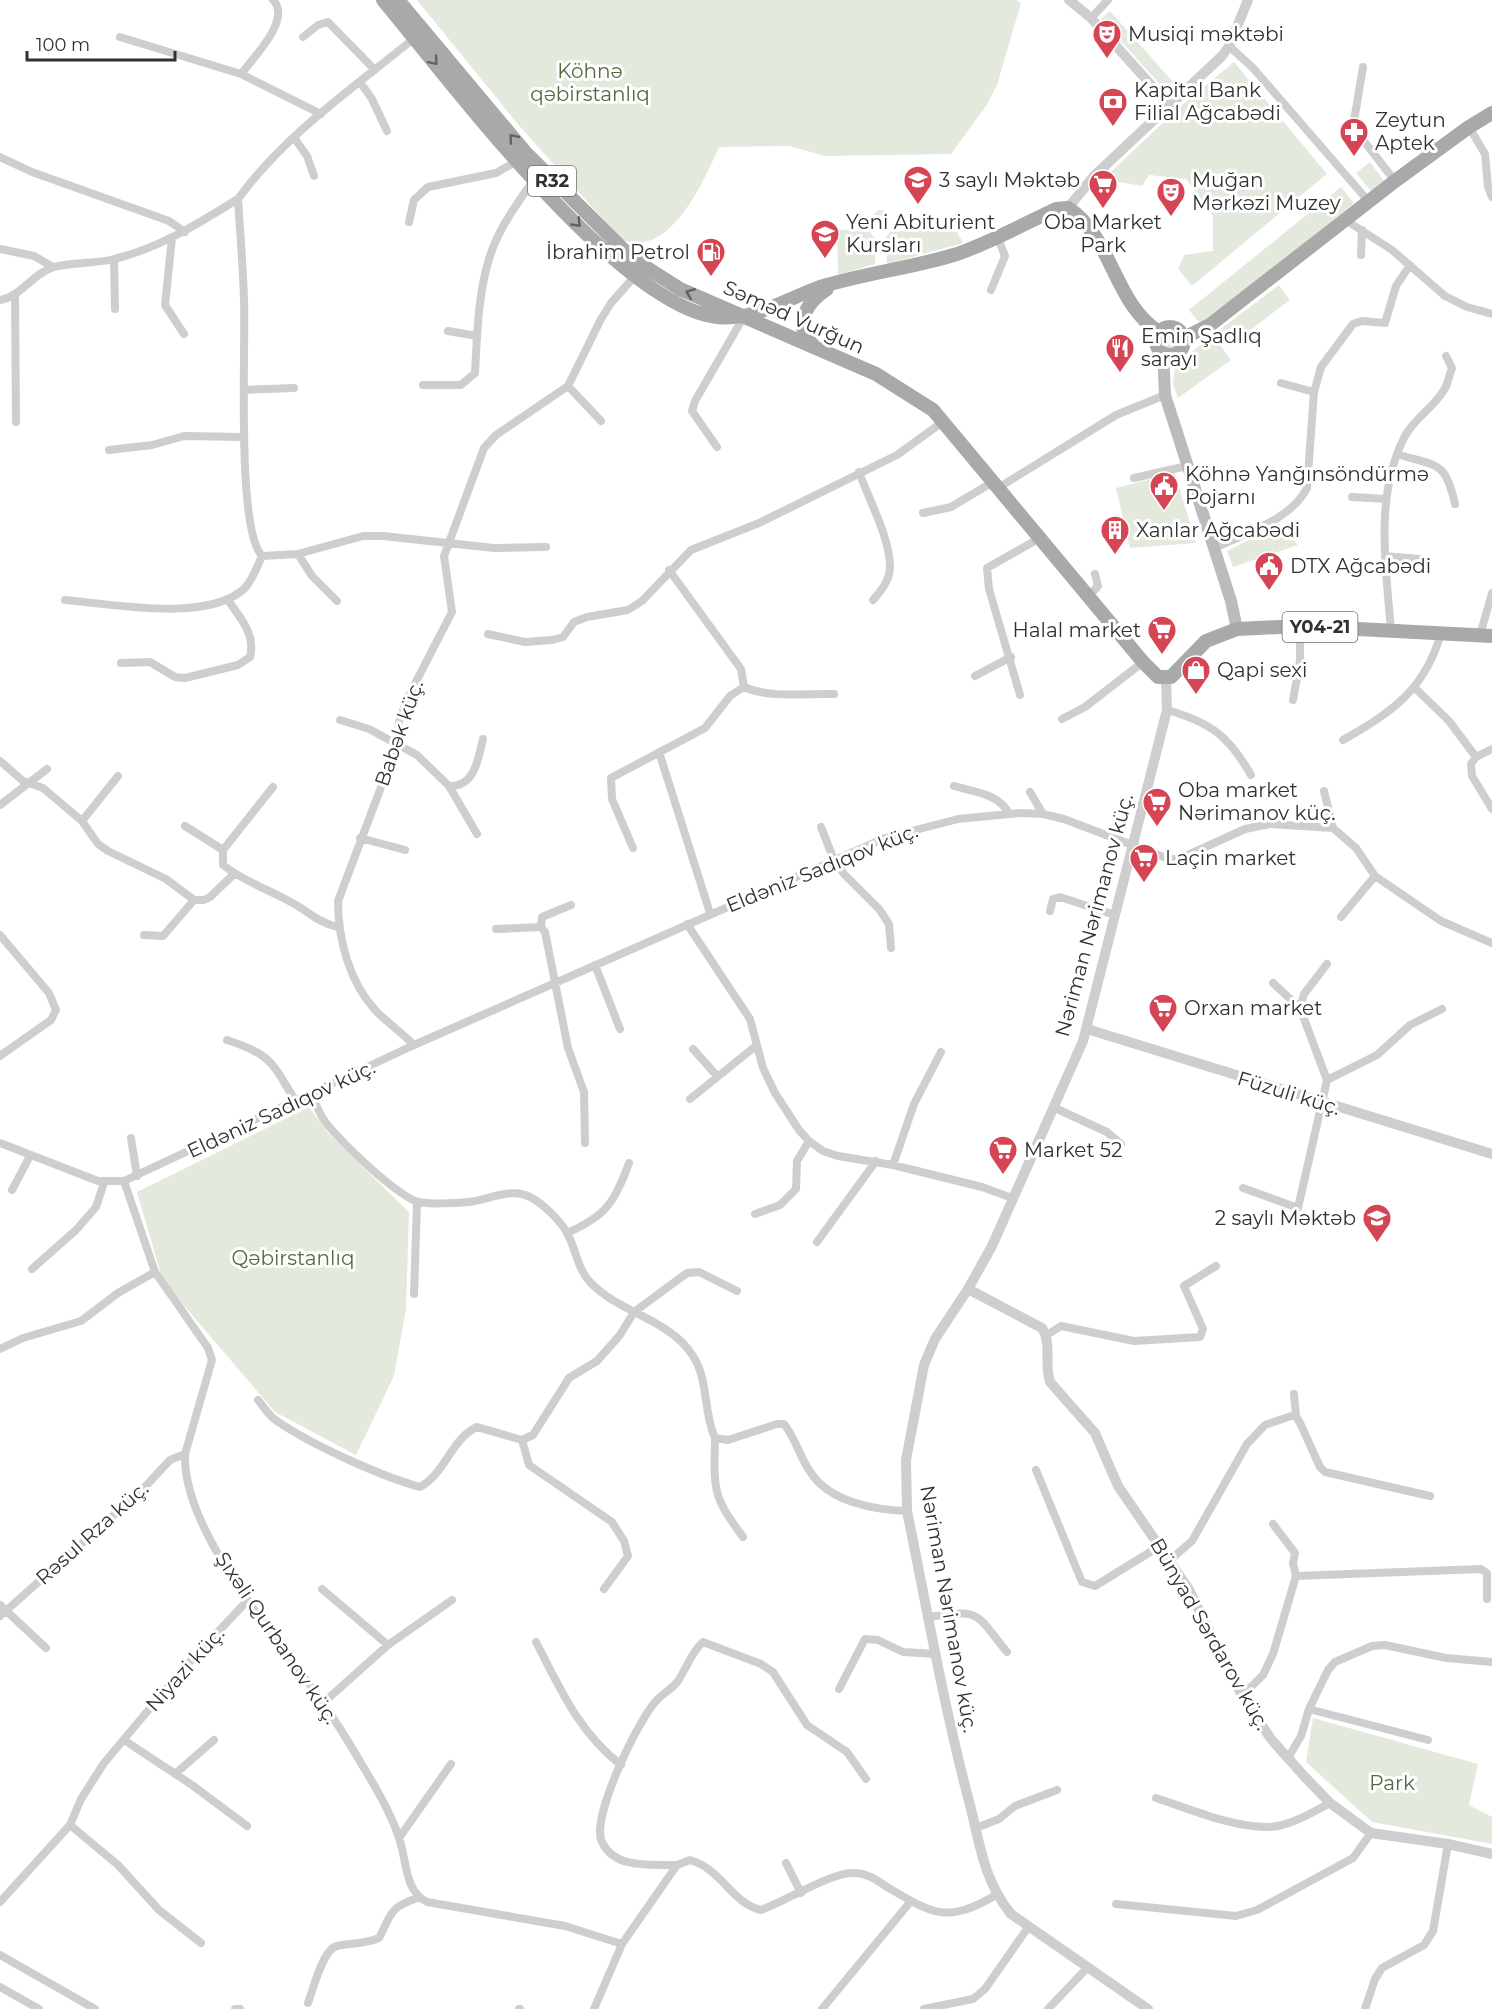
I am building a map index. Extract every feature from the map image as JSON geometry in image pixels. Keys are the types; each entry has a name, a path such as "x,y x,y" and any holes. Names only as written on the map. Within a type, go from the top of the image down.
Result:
{"main road":[{"name":"Səməd Vurğun","path":"383,0 419,34 533,161 621,249 665,281 722,305 742,318 876,374 916,398 944,421 1143,662 1158,677 1166,679"},
{"name":"Səməd Vurğun","path":"398,0 419,34 518,161 612,258 634,277 665,297 700,313 716,317 742,318"},
{"path":"1184,338 1210,325 1395,182 1469,127 1492,113"},
{"path":"742,318 837,283 939,259 1056,209 1068,208 1088,226 1140,316 1159,332"},
{"path":"818,349 803,333 803,315 813,299 837,283"},
{"path":"1163,353 1176,354 1183,347 1184,338 1179,330 1165,327 1159,332 1157,346 1163,353 1166,395 1232,601 1237,629"},
{"name":"Y04-21","path":"1166,679 1171,677 1206,641 1237,629 1300,626 1486,635"}],"street":[{"path":"242,74 278,23 280,12 273,0"},
{"path":"1069,0 1091,18 1168,105"},
{"path":"1091,18 1108,0"},
{"path":"1068,208 1089,181 1168,105 1215,64 1229,46 1248,0"},
{"path":"303,37 318,25 328,22 375,70"},
{"path":"0,300 15,296 31,280 53,267 114,259 172,238 238,199 260,171 321,114 419,34"},
{"path":"120,37 242,74 321,114"},
{"path":"1229,46 1253,68 1370,202"},
{"path":"1363,67 1353,127 1395,182"},
{"path":"360,82 372,99 387,131"},
{"path":"1469,127 1485,154 1488,187 1492,196"},
{"path":"295,139 307,156 314,176"},
{"path":"0,157 32,172 169,221 185,232"},
{"path":"408,222 414,200 428,188 496,173 518,161"},
{"path":"423,385 461,385 475,373 483,285 489,258 507,220 534,179"},
{"path":"238,199 244,300 243,438 253,541 262,556"},
{"path":"1347,221 1410,265 1445,296 1467,307 1492,314"},
{"path":"1361,255 1362,230"},
{"path":"991,290 1005,256 997,236"},
{"path":"172,238 165,305 184,334"},
{"path":"0,249 34,256 53,267"},
{"path":"114,259 115,309"},
{"path":"1215,548 1288,512 1300,502 1307,488 1314,392 1321,367 1353,324 1362,321 1385,323 1401,274 1410,265"},
{"path":"601,421 568,386 606,311 634,277"},
{"path":"15,296 16,422"},
{"path":"717,447 692,411 695,401 742,318"},
{"path":"448,331 477,336"},
{"path":"1391,631 1385,556 1386,499 1397,454 1406,434 1444,390 1452,368 1446,356"},
{"path":"1281,382 1314,392"},
{"name":"Babək küç.","path":"414,1045 376,1011 361,993 338,927 338,902 360,838 397,745 399,723 406,699 452,612 452,595 444,570 444,556 484,447 496,435 562,393 568,386"},
{"path":"244,390 294,388"},
{"path":"923,513 951,507 996,485 1107,420 1166,395"},
{"path":"488,634 525,642 563,637 574,622 587,616 628,610 642,601 669,570 691,550 759,523 897,455 944,421"},
{"path":"109,450 152,445 184,436 243,438"},
{"path":"1397,454 1442,469 1449,477 1455,504"},
{"path":"1134,478 1187,466"},
{"path":"859,472 886,542 890,567 883,590 873,600"},
{"path":"1352,497 1386,499"},
{"path":"262,556 298,554 363,536 449,542 494,548 546,547"},
{"path":"1020,695 1011,657 989,589 987,568 1040,538"},
{"path":"298,554 312,576 337,601"},
{"path":"65,600 157,608 210,606 228,600 245,588 255,574 262,556"},
{"path":"1385,556 1420,559"},
{"path":"669,570 741,669 744,687"},
{"path":"1089,596 1098,586 1095,574"},
{"path":"1486,635 1492,593"},
{"path":"121,663 150,662 175,677 185,678 238,665 249,657 252,647 250,634 228,600"},
{"path":"1293,700 1300,661 1300,626"},
{"path":"1343,740 1385,716 1414,687 1434,658 1441,633"},
{"path":"975,676 1011,657"},
{"path":"1062,719 1085,707 1143,662"},
{"name":"Nəriman Nərimanov küç.","path":"1148,2009 1011,1914 996,1895 986,1870 953,1742 907,1511 906,1460 924,1365 935,1339 968,1289 992,1246 1055,1108 1087,1029 1167,710 1166,679"},
{"path":"744,687 756,692 834,694"},
{"path":"633,849 612,799 611,778 705,728 730,696 744,687"},
{"path":"1414,687 1449,721 1476,757"},
{"path":"1167,710 1194,717 1211,726 1237,750 1251,775"},
{"path":"340,720 369,729 426,761 449,786 477,834"},
{"path":"449,786 457,786 475,772 483,739"},
{"path":"1492,749 1476,757 1471,764 1472,776 1492,809"},
{"path":"658,752 710,914"},
{"path":"0,760 28,783 43,788 81,821 98,844 166,879 194,900 204,900 210,897 234,874"},
{"path":"0,805 46,769"},
{"path":"81,821 118,776"},
{"path":"954,786 1004,802 1009,814"},
{"path":"273,787 223,850 223,865 234,874 292,902 314,918 338,927"},
{"path":"1324,791 1333,828 1356,848 1375,876 1441,921 1492,943"},
{"path":"1030,792 1043,814"},
{"name":"Eldəniz Sadıqov küç.","path":"0,1143 104,1183 124,1181 414,1045 687,924 885,838 928,825 1009,814 1043,814 1064,819 1169,859 1179,860 1245,829 1270,824 1333,828"},
{"path":"185,826 223,850"},
{"path":"821,827 834,860 844,874 879,909 889,924 891,948"},
{"path":"360,838 405,850"},
{"path":"1341,917 1375,876"},
{"path":"1050,911 1053,899 1060,897 1115,915"},
{"path":"144,936 163,936 194,900"},
{"path":"571,905 542,917 541,927 545,932 557,982 568,1048 584,1092 585,1143"},
{"path":"687,924 708,959 745,1011 763,1068 799,1130 810,1141 838,1156 893,1165 982,1187 1012,1198"},
{"path":"496,929 541,927"},
{"path":"0,935 49,993 56,1010 51,1020 0,1056"},
{"path":"1300,1008 1304,994 1327,964"},
{"path":"595,965 620,1029"},
{"path":"1243,1188 1299,1208 1327,1080 1300,1008 1273,983"},
{"path":"1327,1080 1377,1055 1410,1025 1442,1009"},
{"name":"Füzuli küç.","path":"1087,1029 1492,1154"},
{"path":"227,1040 252,1048 268,1058 296,1102"},
{"path":"690,1099 757,1045"},
{"path":"693,1049 717,1076"},
{"path":"893,1165 914,1104 941,1052"},
{"path":"311,1095 325,1122 396,1189 417,1203 471,1202 510,1193 530,1196 551,1213 567,1233 576,1260 588,1280 605,1296 666,1330 692,1353 703,1377 712,1430 716,1438 716,1496 721,1508 744,1537"},
{"path":"1055,1108 1107,1132 1121,1144"},
{"path":"130,1138 137,1176"},
{"path":"755,1214 780,1205 796,1189 797,1161 810,1141"},
{"path":"12,1190 30,1156"},
{"path":"817,1242 876,1161"},
{"path":"567,1233 602,1213 617,1195 629,1163"},
{"name":"Şıxəli Qurbanov küç.","path":"124,1181 154,1272 208,1348 212,1360 185,1454 185,1468 198,1512 213,1544 248,1600 323,1703 378,1792 399,1838 410,1885 417,1898"},
{"path":"32,1269 76,1230 96,1207 104,1183"},
{"path":"414,1294 417,1203"},
{"path":"968,1289 1036,1323 1047,1335 1061,1326 1134,1341 1200,1337 1203,1329 1184,1286 1216,1266"},
{"path":"0,1349 23,1338 81,1321 118,1293 154,1272"},
{"path":"258,1400 275,1420 304,1436 358,1463 420,1487 430,1482 462,1438 477,1427 522,1440 533,1435 569,1378 597,1360 620,1335 634,1312 687,1273 699,1272 737,1291"},
{"name":"Bünyad Sərdarov küç.","path":"1047,1335 1047,1373 1050,1382 1095,1433 1118,1486 1170,1560 1200,1611 1242,1696 1288,1758 1330,1803 1371,1833 1448,1844 1492,1854"},
{"path":"1294,1394 1296,1416 1320,1467 1325,1472 1430,1496"},
{"path":"1170,1560 1192,1541 1247,1444 1265,1425 1296,1416"},
{"path":"716,1438 728,1440 777,1424 784,1424 810,1472 820,1485 865,1506 907,1511"},
{"path":"522,1440 529,1464 612,1522 624,1541 628,1556 604,1589"},
{"name":"Rəsul Rza küç.","path":"2,1610 142,1490 170,1460 185,1454"},
{"path":"1036,1470 1083,1582 1095,1586 1160,1546"},
{"path":"1242,1696 1263,1675 1274,1654 1296,1576 1293,1563 1294,1553 1273,1524"},
{"path":"1296,1576 1480,1569 1487,1573 1487,1599"},
{"path":"322,1589 388,1645"},
{"name":"Niyazi küç.","path":"0,1902 69,1825 81,1798 124,1740 182,1670 248,1600"},
{"path":"323,1703 388,1645 452,1600"},
{"path":"2,1610 46,1648"},
{"path":"929,1617 965,1611 977,1615 1007,1652"},
{"path":"839,1689 865,1639 878,1640 903,1652 936,1654"},
{"path":"866,1779 847,1752 807,1725 773,1672 761,1664 707,1641 699,1644 674,1687 658,1699 632,1740 602,1809 599,1829 602,1842 614,1856 627,1863 677,1865 690,1860 703,1863 752,1908 761,1910 846,1872 869,1876 921,1907 950,1914 969,1911 996,1895"},
{"path":"536,1642 577,1720 598,1746 621,1765"},
{"path":"1288,1758 1301,1736 1310,1709 1328,1670 1335,1662 1372,1646 1385,1645 1446,1658 1492,1662"},
{"path":"1310,1709 1428,1740"},
{"path":"124,1740 247,1826"},
{"path":"175,1774 214,1740"},
{"path":"399,1838 452,1764"},
{"path":"976,1828 999,1819 1015,1806 1057,1790"},
{"path":"1156,1798 1234,1823 1267,1827 1301,1819 1330,1803"},
{"path":"69,1825 118,1865 159,1910 201,1943"},
{"path":"1116,1904 1236,1916 1257,1910 1353,1858 1371,1833"},
{"path":"1365,2009 1375,1979 1382,1968 1424,1945 1433,1930 1448,1844"},
{"path":"786,1863 801,1893"},
{"path":"594,2009 622,1944 677,1865"},
{"path":"308,2003 327,1953 334,1946 369,1942 379,1938 390,1912 397,1905 417,1898 427,1902 565,1926 622,1944"},
{"path":"822,2009 911,1901"},
{"path":"924,2009 973,1999 985,1989 1029,1926"},
{"path":"0,1955 95,2009"},
{"path":"1048,2009 1088,1967"},
{"path":"0,1987 39,2009"}],"green space":[{"name":"Köhnə qəbirstanlıq","path":"417,0 1016,0 1021,3 997,85 986,106 951,154 825,156 789,146 719,147 704,179 682,214 669,229 654,239 638,243 621,239 521,128"},
{"path":"1110,11 1173,82 1164,89 1101,19"},
{"path":"1234,62 1327,174 1192,286 1178,269 1184,255 1213,251 1213,216 1186,179 1149,175 1142,186 1103,179 1181,106"},
{"path":"1370,162 1384,181 1371,191 1356,173"},
{"path":"1341,187 1354,203 1202,326 1189,310"},
{"path":"878,210 884,210 888,217 884,224 878,224 874,220 874,214"},
{"path":"837,229 870,232 875,239 875,264 838,275"},
{"path":"945,229 957,232 963,243 887,264 886,237 890,232"},
{"path":"1279,285 1290,300 1229,346 1218,331"},
{"path":"1170,334 1175,336 1177,341 1175,346 1170,348 1165,346 1163,341 1165,336"},
{"path":"1213,335 1231,360 1178,398 1173,384 1175,365"},
{"path":"1175,473 1196,543 1130,548 1116,488"},
{"path":"1280,524 1298,545 1233,567 1227,551"},
{"name":"Qəbirstanlıq","path":"309,1107 328,1133 409,1212 406,1309 394,1376 356,1455 275,1412 163,1281 137,1192"},
{"name":"Park","path":"1313,1718 1478,1764 1469,1805 1492,1817 1492,1844 1372,1822 1306,1762"}],"place":[{"name":"Musiqi məktəbi","path":"1107,60"},
{"name":"Kapital Bank Filial Ağcabədi","path":"1113,128"},
{"name":"Zeytun Aptek","path":"1354,158"},
{"name":"3 saylı Məktəb","path":"918,206"},
{"name":"Oba Market Park","path":"1103,210"},
{"name":"Muğan Mərkəzi Muzey","path":"1171,218"},
{"name":"Yeni Abiturient Kursları","path":"825,260"},
{"name":"İbrahim Petrol","path":"711,278"},
{"name":"Emin Şadlıq sarayı","path":"1120,374"},
{"name":"Köhnə Yanğınsöndürmə Pojarnı","path":"1164,512"},
{"name":"Xanlar Ağcabədi","path":"1115,556"},
{"name":"DTX Ağcabədi","path":"1269,592"},
{"name":"Halal market","path":"1162,656"},
{"name":"Qapi sexi","path":"1196,696"},
{"name":"Oba market Nərimanov küç.","path":"1157,828"},
{"name":"Laçin market","path":"1144,884"},
{"name":"Orxan market","path":"1163,1034"},
{"name":"Market 52","path":"1003,1176"},
{"name":"2 saylı Məktəb","path":"1377,1244"}]}
